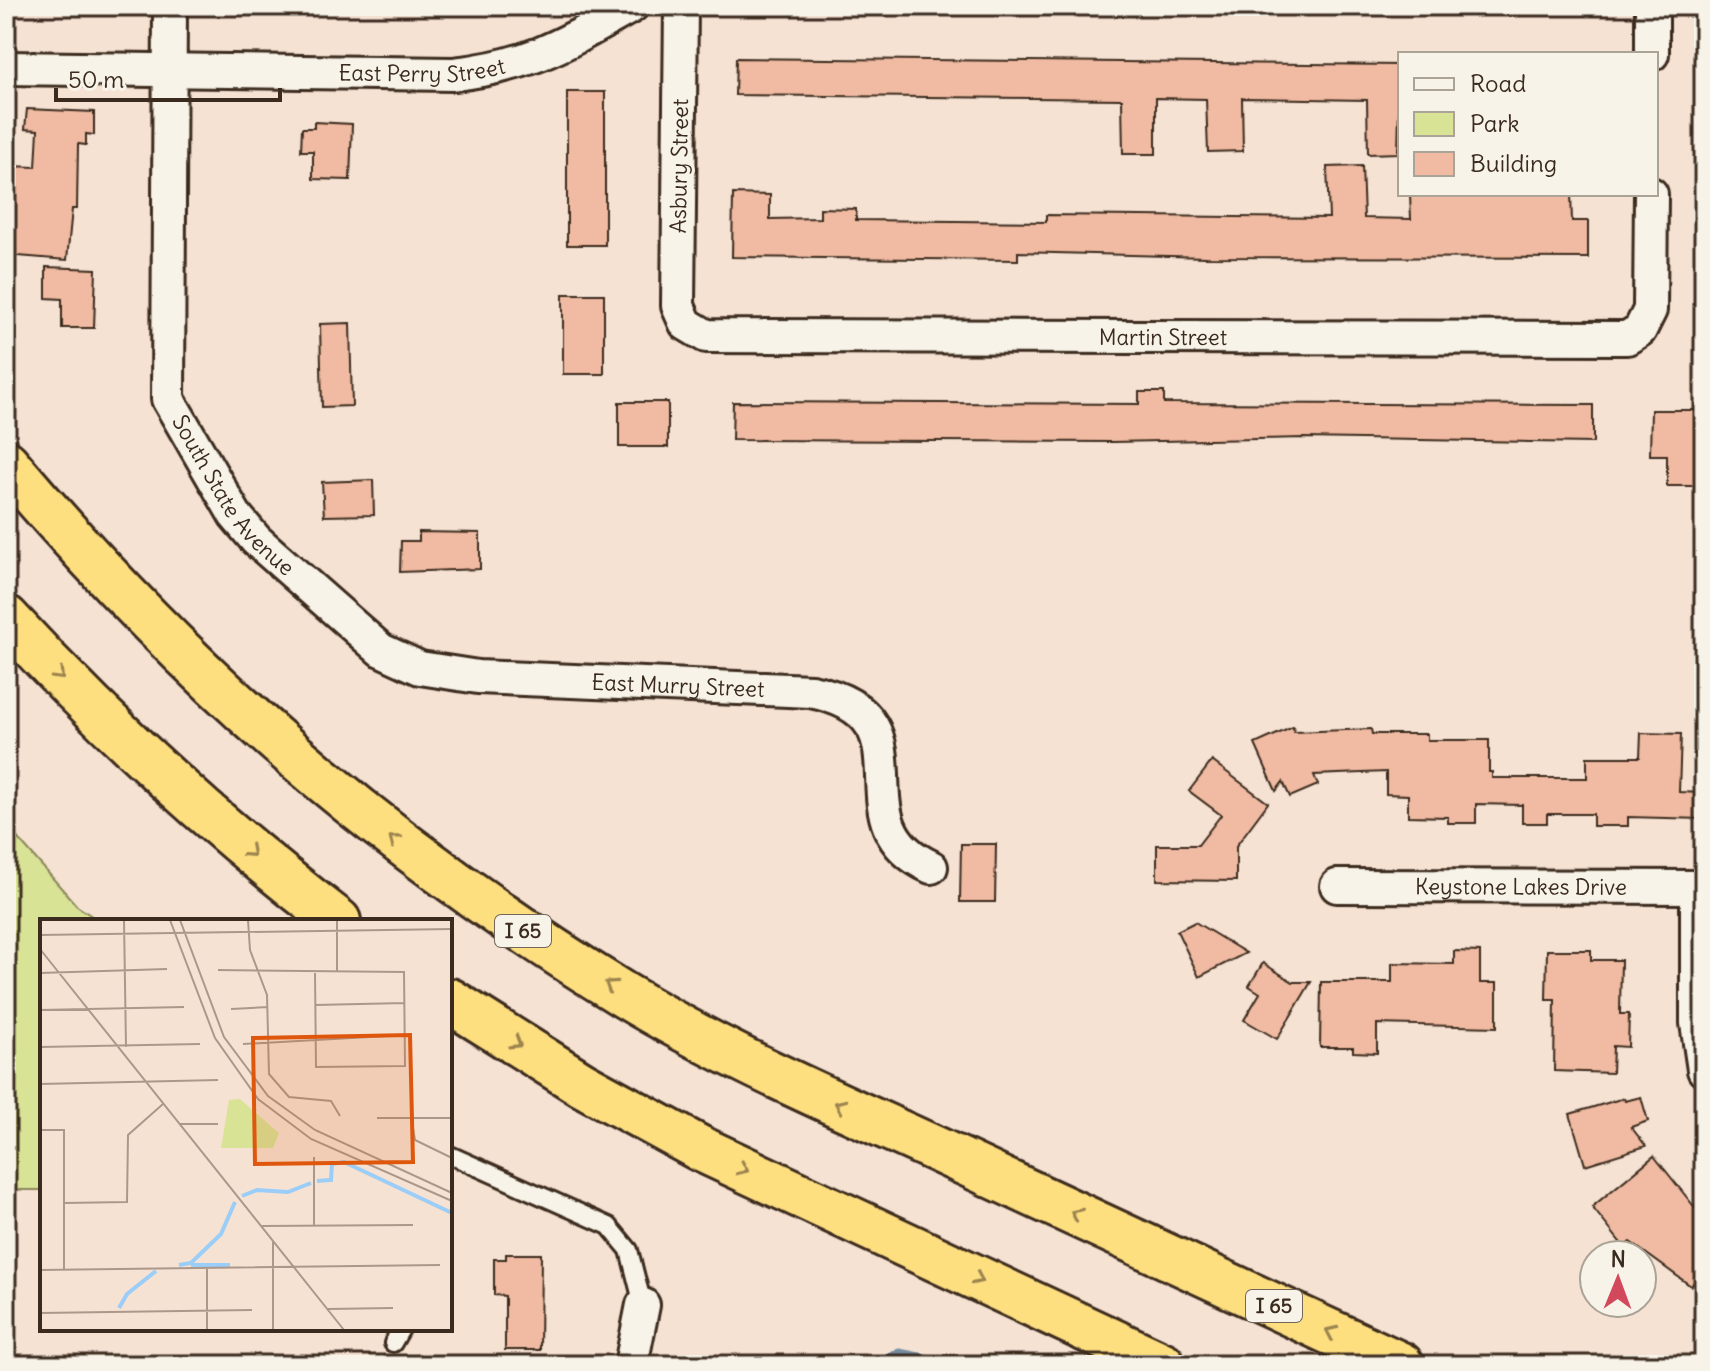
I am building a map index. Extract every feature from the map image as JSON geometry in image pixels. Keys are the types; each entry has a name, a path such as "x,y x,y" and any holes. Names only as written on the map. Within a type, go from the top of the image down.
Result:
{"highway":[{"name":"I 65","path":"6,463 91,562 235,707 319,781 401,845 544,945 655,1013 804,1088 1401,1365"},
{"path":"6,618 99,716 211,820 335,919"},
{"path":"452,1002 582,1084 699,1148 1163,1365"}],"street":[{"name":"South State Avenue","path":"170,6 168,399 235,515 256,540 381,650 420,668 478,677"},
{"name":"East Perry Street","path":"6,68 454,74 487,70 556,50 632,6"},
{"name":"Asbury Street","path":"681,6 678,306 686,324"},
{"path":"1652,6 1652,52"},
{"name":"Martin Street","path":"686,324 706,336 1627,338 1640,330 1651,306 1651,196"},
{"name":"East Murry Street","path":"478,677 811,691 837,696 870,718 881,747 881,790 897,846 931,867"},
{"name":"Keystone Lakes Drive","path":"1337,886 1701,887"},
{"path":"1701,887 1697,1023 1704,1070"},
{"path":"631,1365 643,1305"}],"lane":[{"path":"452,1156 609,1226 629,1250 643,1305"}],"green space":[{"path":"6,825 77,906 96,919 40,919 40,1190 6,1190"}],"building":[{"path":"736,58 1398,65 1398,153 1368,154 1367,100 1242,98 1243,151 1208,152 1206,99 1156,98 1156,154 1123,154 1122,99 735,95"},
{"path":"567,92 605,92 605,245 567,245"},
{"path":"27,109 94,112 94,135 86,134 86,145 78,144 77,209 72,209 67,260 6,255 9,166 36,167 38,130 25,129"},
{"path":"314,122 352,124 350,180 313,179 313,151 301,151 302,128 314,128"},
{"path":"1362,166 1364,218 1411,219 1410,196 1571,196 1572,221 1588,221 1588,258 1207,257 1018,252 1018,260 732,257 733,194 770,195 770,219 820,218 820,208 856,209 856,220 1046,222 1046,215 1329,218 1327,167"},
{"path":"46,267 96,269 94,328 62,328 62,299 46,298"},
{"path":"563,294 604,294 604,374 563,374"},
{"path":"350,323 352,406 322,407 320,324"},
{"path":"1139,392 1164,392 1164,403 1593,405 1593,443 1303,438 1112,442 732,440 733,402 1139,404"},
{"path":"619,402 668,402 668,447 619,447"},
{"path":"1651,410 1701,410 1700,486 1667,486 1667,455 1650,455"},
{"path":"373,480 374,515 324,516 322,482"},
{"path":"419,532 480,533 480,569 400,572 401,541 419,541"},
{"path":"1293,727 1294,732 1371,729 1372,734 1427,734 1427,740 1489,740 1489,772 1492,772 1492,778 1587,778 1587,757 1640,757 1641,733 1681,734 1679,792 1704,793 1704,819 1628,817 1628,826 1593,826 1593,814 1547,814 1547,823 1522,823 1522,805 1476,804 1476,823 1448,823 1448,817 1408,816 1408,795 1386,794 1386,772 1314,775 1318,785 1290,797 1283,782 1276,791 1255,744"},
{"path":"1212,761 1268,803 1236,846 1236,881 1157,880 1157,845 1198,845 1221,815 1189,791"},
{"path":"961,844 996,844 995,902 960,902"},
{"path":"1195,922 1246,953 1199,977 1177,931"},
{"path":"1547,950 1591,950 1591,960 1621,960 1620,1014 1629,1014 1628,1047 1613,1046 1612,1073 1554,1071 1555,1000 1546,1000"},
{"path":"1454,951 1480,952 1480,983 1497,983 1497,1027 1377,1024 1377,1053 1353,1052 1353,1047 1320,1047 1321,982 1392,982 1392,963 1454,964"},
{"path":"1263,963 1293,982 1311,982 1277,1039 1244,1020 1260,993 1249,986"},
{"path":"1641,1097 1648,1121 1631,1127 1646,1146 1585,1165 1570,1114 1624,1098 1625,1101"},
{"path":"1654,1156 1704,1219 1704,1269 1691,1286 1658,1262 1658,1239 1618,1239 1592,1207"},
{"path":"506,1254 541,1254 540,1350 505,1350 505,1296 494,1295 494,1259 506,1259"}],"waterway":[{"path":"875,1365 899,1353 960,1365"}]}
